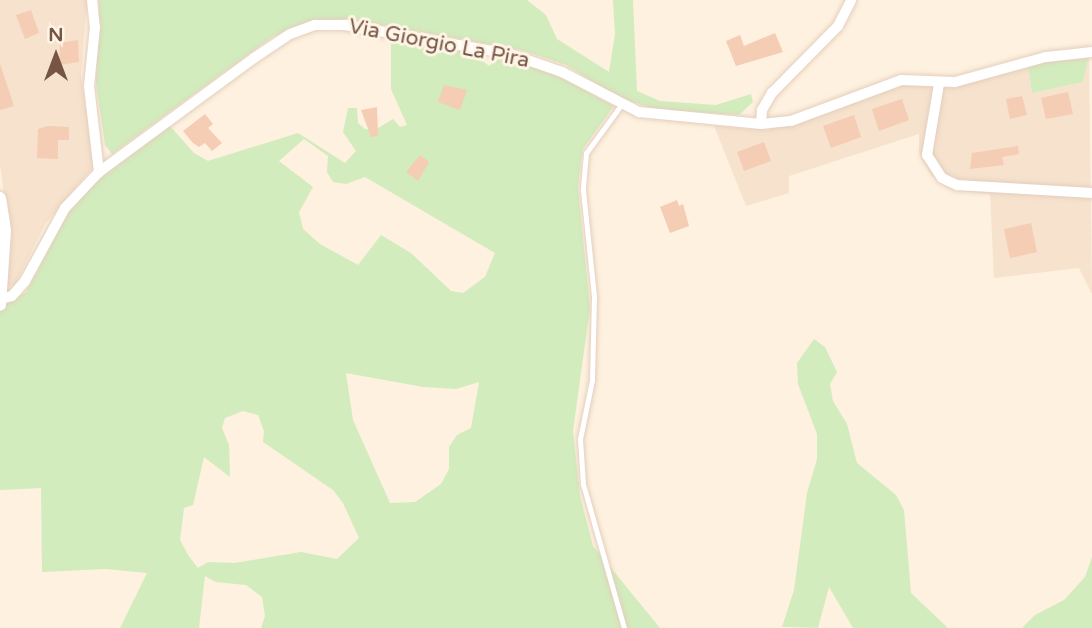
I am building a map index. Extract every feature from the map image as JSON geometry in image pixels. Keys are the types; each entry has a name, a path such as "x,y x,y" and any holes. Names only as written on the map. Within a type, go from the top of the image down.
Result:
{"street":[{"path":"92,0 95,27 89,86 99,172"},
{"path":"761,124 772,93 838,26 851,0"},
{"name":"Via Giorgio La Pira","path":"0,301 12,296 25,281 65,208 99,172 254,58 290,34 315,25 345,25 510,54 562,72 621,105 658,115 761,124 791,121 901,80 939,84 1045,57 1092,52"},
{"path":"939,84 927,155 942,178 957,185 1092,193"},
{"path":"0,198 5,232 0,301"}],"lane":[{"path":"621,105 586,153 583,190 594,283 592,380 580,439 583,484 624,628"}],"shaded area":[{"path":"0,0 87,0 81,75 94,166 45,224 15,285 7,287 9,232 0,164"},
{"path":"1089,56 1092,294 1079,268 994,278 990,194 954,190 931,175 919,153 919,134 789,176 789,193 746,206 714,126 768,130 877,91 906,84 943,88 1028,66 1032,93 1083,82"}],"green space":[{"path":"99,0 527,0 546,15 557,39 609,72 615,34 613,0 633,0 637,91 660,101 716,105 751,94 753,102 739,115 654,109 618,97 566,65 521,50 349,19 312,20 272,37 112,154 105,145 96,83"},
{"path":"394,38 469,50 489,66 503,56 535,64 614,106 583,149 581,161 578,187 590,308 573,431 580,496 593,546 660,628 261,628 265,616 262,597 246,585 216,582 205,576 199,628 120,628 147,573 106,569 42,572 41,488 0,490 0,308 26,292 69,211 92,185 170,126 194,153 208,161 298,133 345,163 356,151 343,132 348,108 357,108 358,123 365,129 375,130 393,119 400,127 407,125 391,89 391,40","holes":["304,139 328,156 327,172 333,182 346,184 365,177 495,253 485,277 463,293 451,291 411,253 381,235 358,265 320,244 303,229 299,212 313,187 279,161","346,373 423,387 456,389 479,382 471,428 457,435 449,447 449,469 441,484 415,502 390,503 353,420","243,411 258,415 264,431 263,442 333,490 343,503 359,538 337,559 301,552 234,563 208,562 198,568 180,540 184,508 193,505 204,457 230,477 229,445 222,428 225,418"]},
{"path":"1089,56 1083,82 1032,93 1028,66 1051,59"},
{"path":"814,339 825,347 837,372 830,384 833,401 847,424 857,463 896,495 904,510 911,593 948,628 853,628 829,587 818,628 782,627 794,590 807,493 817,459 817,434 798,384 797,363"},
{"path":"1092,557 1092,628 1022,628 1035,615 1064,600 1085,577"}],"building":[{"path":"31,10 39,33 25,39 16,15"},
{"path":"775,33 783,52 736,66 726,41 740,35 744,46"},
{"path":"78,40 79,62 59,65 60,43"},
{"path":"0,64 14,106 0,110"},
{"path":"444,85 467,90 460,110 438,102"},
{"path":"1068,92 1073,114 1046,119 1041,98"},
{"path":"1022,96 1027,115 1010,119 1006,99"},
{"path":"902,99 909,120 879,131 872,109"},
{"path":"377,107 378,136 371,137 361,110"},
{"path":"205,114 213,124 208,128 222,143 212,151 205,143 199,147 193,143 183,131"},
{"path":"854,115 861,137 831,148 823,126"},
{"path":"48,126 69,127 69,140 58,140 58,159 37,158 38,129"},
{"path":"764,142 771,161 744,171 737,152"},
{"path":"1018,146 1019,154 1002,157 1004,165 970,169 972,153"},
{"path":"420,155 429,162 418,181 406,172"},
{"path":"677,200 679,206 683,204 689,226 670,233 660,207"},
{"path":"1031,223 1037,252 1010,258 1004,229"}]}
